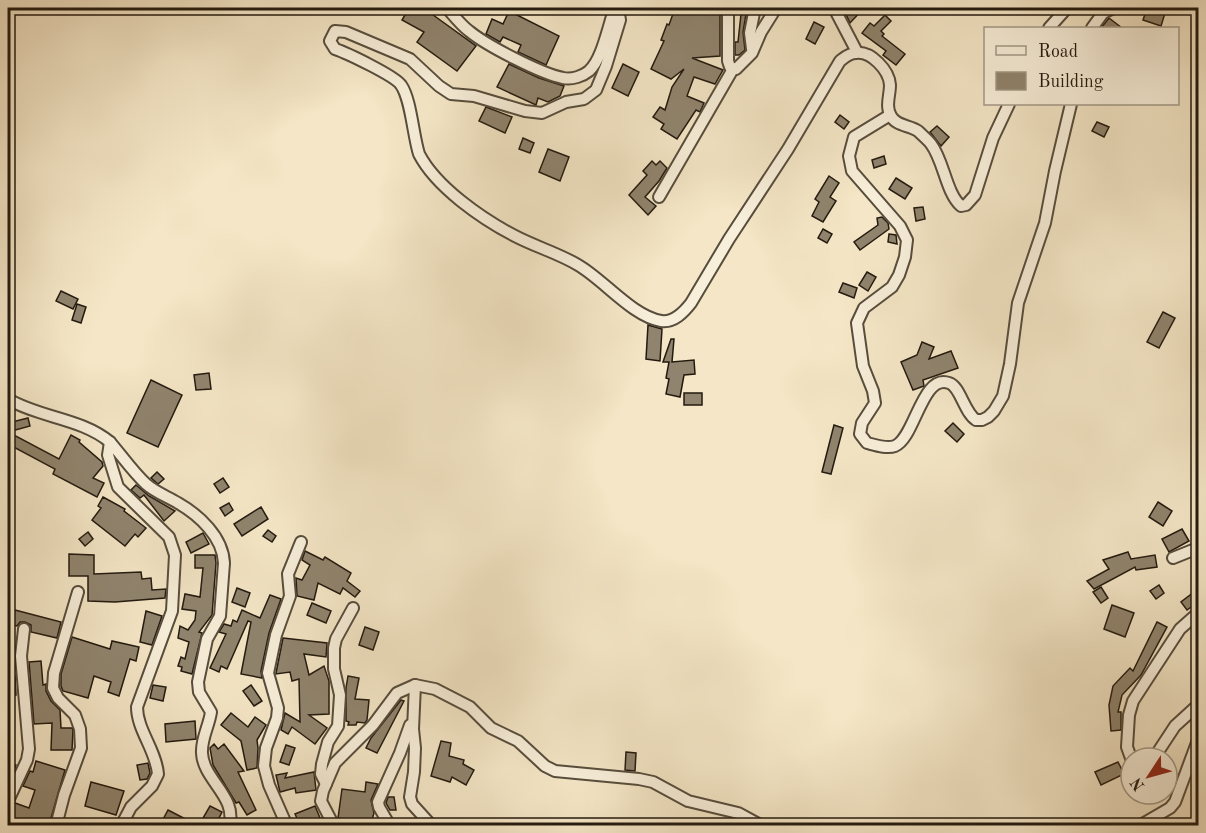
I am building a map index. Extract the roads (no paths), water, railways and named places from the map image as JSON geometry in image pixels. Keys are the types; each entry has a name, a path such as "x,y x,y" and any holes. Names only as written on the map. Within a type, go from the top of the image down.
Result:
{"street":[{"path":"447,8 469,32 516,58 547,73 566,79 580,76 590,70 598,58 617,8"},
{"path":"617,8 620,20 596,90 584,99 566,102 546,112 525,111 474,96 451,94 410,59 346,32 335,31 330,41 335,49 347,53 400,83 406,96 419,154 431,172 459,198 514,236 579,265 638,311 664,321 670,321 691,303 729,239 788,149 840,61 850,54 857,52 871,57 888,75 890,84 887,105 890,115 895,122 917,130 931,144 956,200 961,206 966,205 975,195 993,138 1009,105"},
{"path":"728,8 728,62 733,69"},
{"path":"752,53 750,33 755,8"},
{"path":"733,69 739,68 752,53 760,32 776,8"},
{"path":"834,8 857,52"},
{"path":"1050,27 1067,8"},
{"path":"1093,27 1103,14 1114,8"},
{"path":"659,197 733,69"},
{"path":"890,115 854,137 849,156 852,171 900,226 907,240 905,257 899,275 892,287 864,309 859,316 857,330 863,366 875,403 862,423 860,434 867,443 890,447 902,440 930,389 939,383 951,383 967,411 976,420 988,417 999,404 1008,380 1017,303 1045,223 1071,105"},
{"path":"8,399 21,407 79,424 103,436 148,486 180,504 204,523 219,544 224,554 220,616 207,639 198,682 201,697 211,712 202,746 202,756 230,809 229,825"},
{"path":"110,442 108,455 121,492 140,507 169,537 175,555 170,619 137,707 139,723 147,739 158,774 152,786 131,807 121,825"},
{"path":"287,825 268,785 264,766 268,738 278,714 276,698 268,673 276,635 290,596 288,574 301,542"},
{"path":"1173,558 1198,548"},
{"path":"56,825 81,748 75,715 55,693 52,680 78,592"},
{"path":"326,784 321,774 322,764 328,742 338,726 340,695 334,669 334,648 336,639 353,608"},
{"path":"1127,746 1132,701 1180,629 1198,613"},
{"path":"8,801 27,760 29,749 21,656 24,629"},
{"path":"415,685 413,716 415,760 410,797 412,804 432,825"},
{"path":"334,825 321,801 335,763 373,725 393,697 402,690 415,685 435,689 470,707 491,728 519,741 545,766 555,771 646,780 688,801 738,813 762,825"},
{"path":"1162,746 1175,726 1198,705"},
{"path":"390,825 378,802 400,753 413,716"},
{"path":"1139,825 1170,808 1175,802 1198,740"}]}
